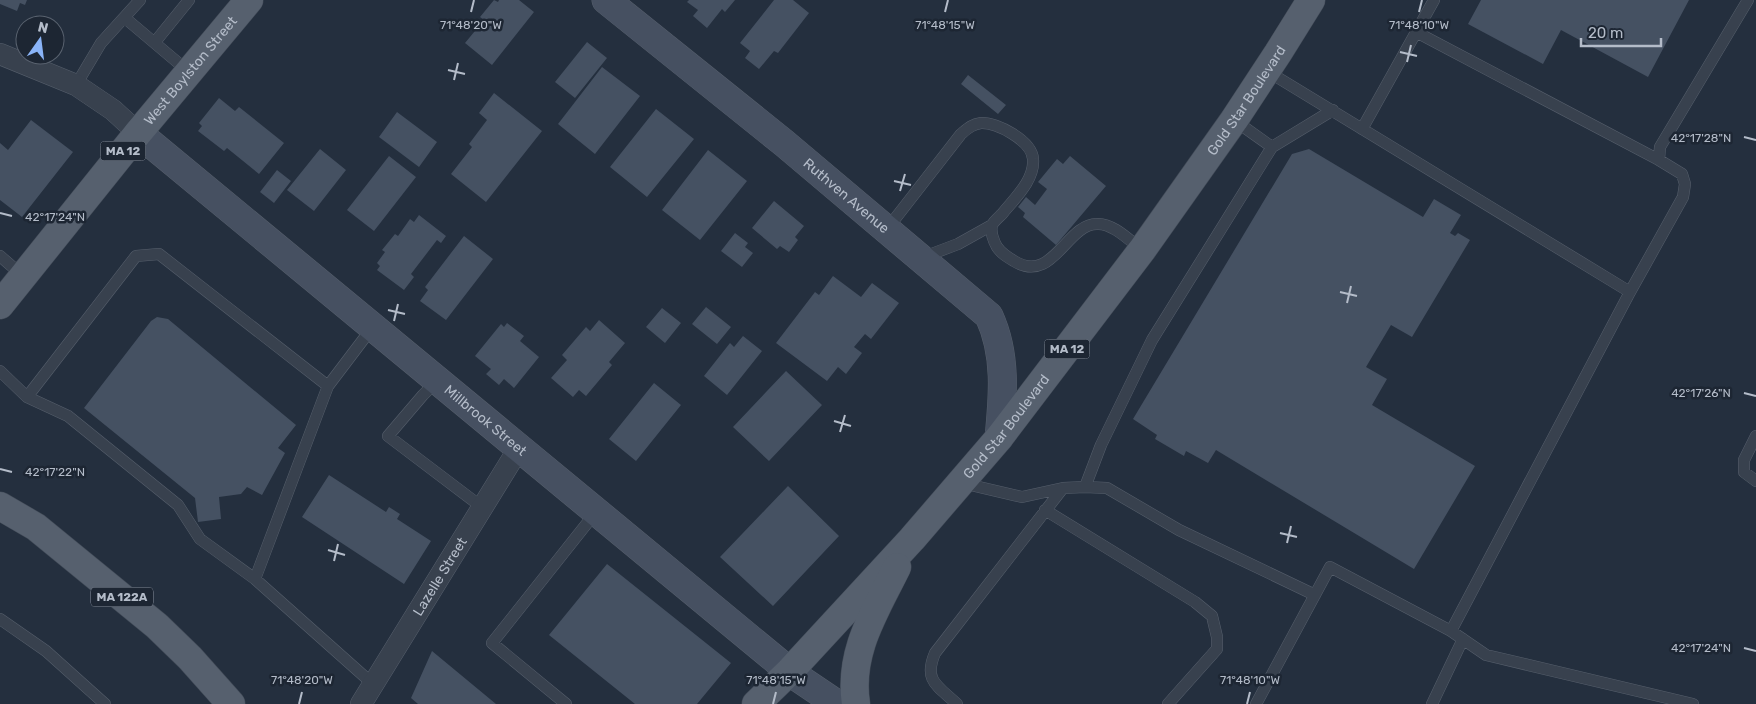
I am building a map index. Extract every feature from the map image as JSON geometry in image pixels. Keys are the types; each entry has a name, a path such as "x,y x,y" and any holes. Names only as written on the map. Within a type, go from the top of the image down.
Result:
{"main road":[{"name":"West Boylston Street","path":"0,305 138,133 249,0"},
{"name":"Ruthven Avenue","path":"606,0 784,143 989,316 998,340 1003,369 1003,399 999,438"},
{"name":"Gold Star Boulevard","path":"756,704 790,671 912,539 999,438 1142,250 1234,120 1311,0"},
{"name":"Millbrook Street","path":"138,133 790,671 837,704"},
{"name":"MA 122A","path":"0,506 36,527 157,626 201,669 231,704"},
{"path":"856,704 855,672 857,655 864,633 912,539"}],"street":[{"path":"0,54 76,85 114,110 138,133"},
{"name":"Lazelle Street","path":"361,704 519,448"}],"lane":[{"path":"76,85 101,43 140,0"},
{"path":"155,42 189,0"},
{"path":"1362,129 1434,0"},
{"path":"1659,160 1660,147 1748,0"},
{"path":"125,18 189,72"},
{"path":"1416,32 1659,160 1682,174 1685,184 1684,197 1630,292 1450,631"},
{"path":"1267,70 1630,292"},
{"path":"1085,487 1101,444 1152,340 1272,148 1332,110"},
{"path":"1234,120 1272,148"},
{"path":"887,230 961,134 971,126 982,123 994,125 1024,140 1031,149 1034,159 1031,175 1024,187 992,225 958,244 921,258"},
{"path":"992,225 992,234 996,245 1003,255 1022,266 1045,263 1088,225 1099,223 1111,228 1142,250"},
{"path":"27,396 136,256 160,254 328,386"},
{"path":"0,256 23,276"},
{"path":"255,579 328,386 372,328"},
{"path":"0,371 27,396 68,416 178,505 200,539 255,579 374,685"},
{"path":"437,381 423,394 388,436 483,508"},
{"path":"1756,436 1744,460 1744,472 1756,482"},
{"path":"960,483 1022,497 1063,488 1106,488 1179,530 1315,594"},
{"path":"957,704 932,680 929,667 935,653 1063,488"},
{"path":"1045,510 1195,602 1212,616 1218,637 1217,649 1168,704"},
{"path":"566,704 492,643 596,512"},
{"path":"1256,704 1330,566 1450,631 1486,655 1693,704"},
{"path":"0,618 46,651 105,704"},
{"path":"1432,704 1463,639"}],"building":[{"path":"0,0 27,0 25,5 20,3 17,11 0,4"},
{"path":"494,0 498,2 499,0 519,0 534,12 492,65 465,43 484,20 480,17"},
{"path":"689,0 735,0 725,12 722,9 707,28 693,16 698,10 687,2"},
{"path":"774,0 793,0 809,13 778,53 774,51 759,69 745,58 750,51 740,43"},
{"path":"1481,0 1689,0 1648,77 1561,30 1543,64 1468,24"},
{"path":"587,42 607,58 575,98 555,82"},
{"path":"602,67 640,96 595,154 558,124"},
{"path":"968,75 1006,105 998,114 961,84"},
{"path":"494,93 542,131 486,202 451,174 472,147 469,144 487,120 479,113"},
{"path":"219,98 235,111 239,107 284,143 259,174 227,148 224,151 198,131 202,126 199,123"},
{"path":"656,109 694,139 647,197 610,167"},
{"path":"397,112 437,142 419,167 379,137"},
{"path":"31,120 73,152 22,217 0,200 0,143 8,150"},
{"path":"320,149 346,170 314,211 287,190"},
{"path":"1309,149 1423,217 1434,199 1461,215 1450,233 1455,236 1458,233 1470,240 1412,337 1391,325 1366,367 1387,379 1372,405 1475,466 1414,569 1216,450 1208,463 1186,451 1184,456 1155,439 1157,435 1133,419 1292,154"},
{"path":"708,150 747,181 700,240 662,210"},
{"path":"389,156 416,177 374,231 347,210"},
{"path":"1070,156 1106,186 1056,245 1023,217 1025,213 1018,207 1026,197 1035,205 1047,189 1038,182 1057,159 1063,164"},
{"path":"277,170 291,181 274,203 260,192"},
{"path":"774,201 804,226 795,237 798,240 789,252 780,246 777,249 752,228"},
{"path":"419,215 446,236 441,243 437,240 411,274 414,277 404,290 377,270 380,266 377,263 385,252 382,250 395,234 398,236 410,219 414,222"},
{"path":"735,233 748,243 745,247 753,253 742,267 721,251"},
{"path":"464,236 493,259 446,320 420,301 428,290 425,287"},
{"path":"833,276 861,297 872,283 899,303 871,339 865,334 854,347 862,353 846,374 838,367 827,381 776,343 815,292 819,295"},
{"path":"706,307 731,327 717,344 692,324"},
{"path":"662,308 681,323 665,343 646,327"},
{"path":"157,317 168,319 296,425 278,448 285,453 262,495 247,487 241,494 219,497 221,519 198,522 195,498 84,408 151,321"},
{"path":"599,320 625,343 609,362 612,365 586,396 579,390 573,397 551,378 567,360 562,355 586,327 590,331"},
{"path":"507,323 524,336 520,341 539,357 514,388 504,379 499,385 486,374 491,369 475,356 501,324 504,327"},
{"path":"743,336 762,351 727,395 704,376 730,343 734,347"},
{"path":"786,371 822,405 769,461 733,427"},
{"path":"654,383 681,405 636,461 609,439"},
{"path":"329,475 386,512 389,507 400,514 397,519 431,541 404,584 302,517"},
{"path":"788,486 839,536 773,606 720,557"},
{"path":"607,564 731,663 697,704 635,704 549,635"},
{"path":"432,651 496,704 418,704 411,698"}]}
